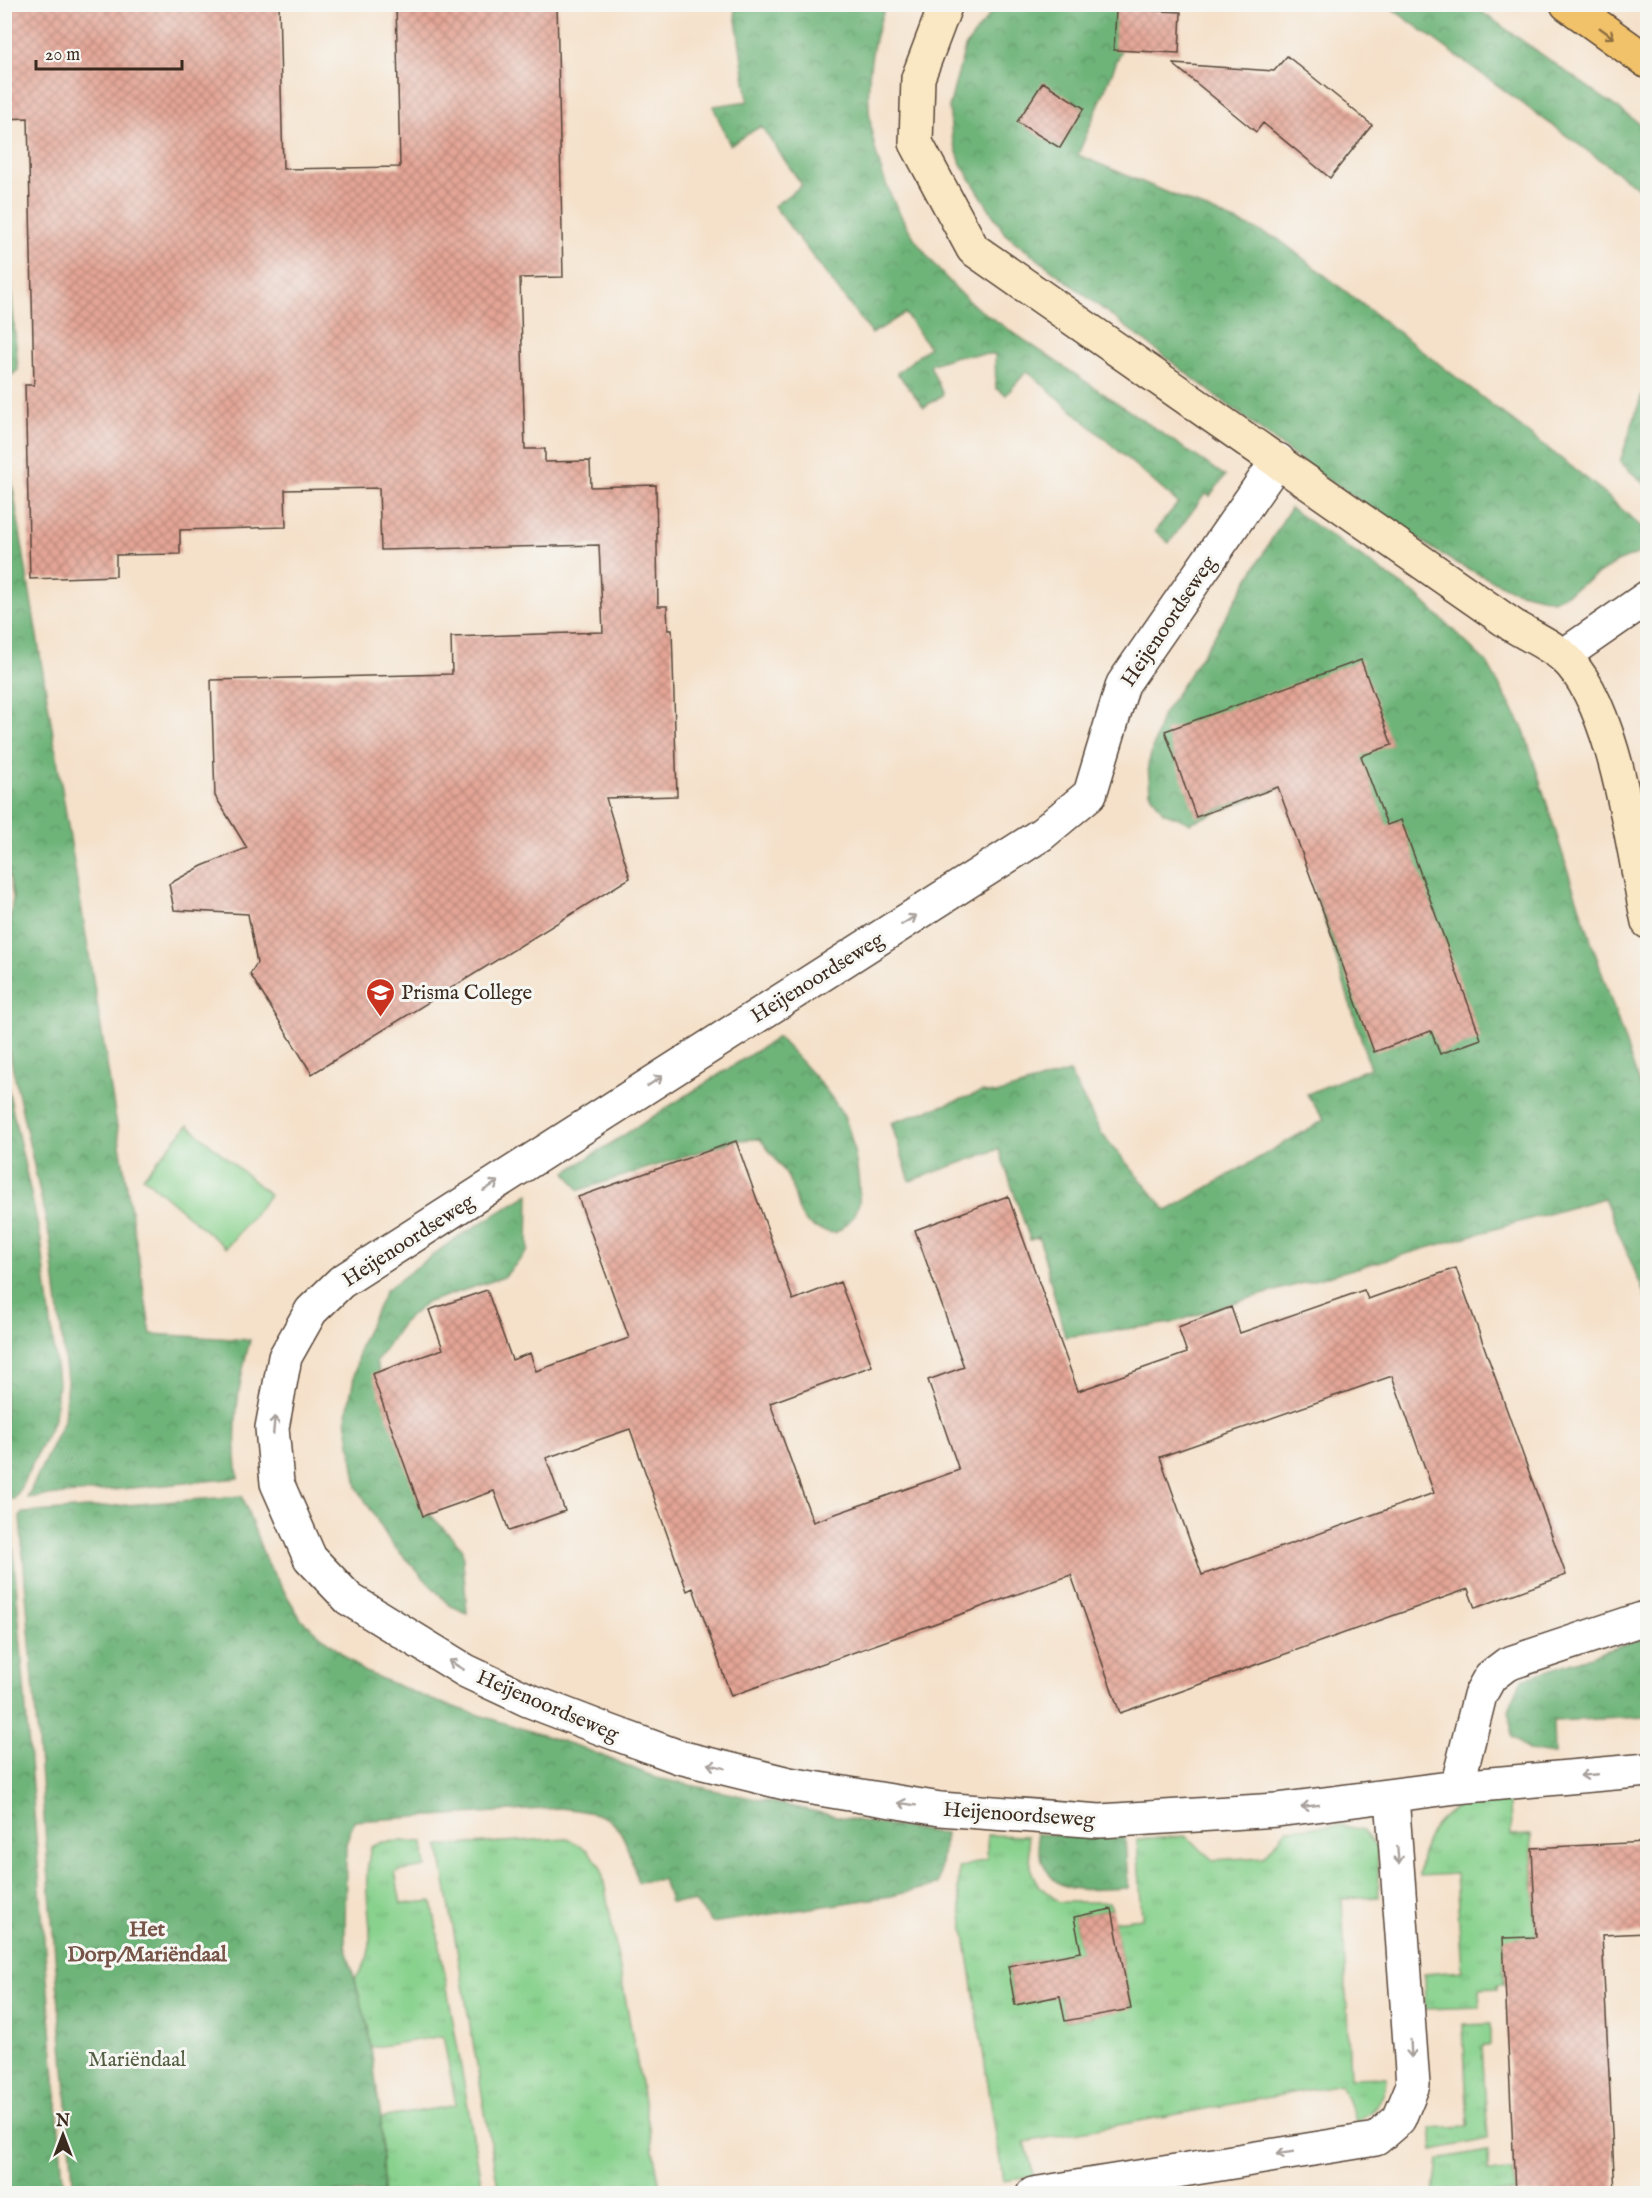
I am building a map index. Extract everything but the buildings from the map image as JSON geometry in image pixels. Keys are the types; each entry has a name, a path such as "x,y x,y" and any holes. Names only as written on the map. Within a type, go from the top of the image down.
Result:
{"main road":[{"path":"1567,4 1647,62"}],"street":[{"path":"946,4 918,78 916,143 973,249 1512,625 1563,656 1590,691 1614,756 1647,922"},
{"name":"Heijenoordseweg","path":"1278,460 1123,684 1090,794 1042,834 341,1281 311,1311 285,1357 272,1428 277,1483 310,1558 349,1599 466,1671 540,1704 680,1757 789,1784 939,1809 1100,1821 1277,1810 1457,1787 1647,1770"},
{"path":"1563,656 1647,597"},
{"path":"1457,1787 1480,1695 1490,1677 1508,1664 1647,1617"},
{"path":"1033,2193 1376,2139 1399,2119 1413,2085 1392,1796"}],"green space":[{"path":"734,5 886,5 873,48 869,90 872,131 881,170 897,208 919,244 946,278 977,308 1225,476 1210,496 1205,494 1169,543 1155,531 1178,503 1027,371 1006,395 996,388 995,354 956,356 930,365 943,395 924,407 897,373 929,347 905,313 872,334 774,206 802,185 761,126 730,145 713,106 748,101"},
{"path":"997,5 1140,5 1078,155 1278,239 1595,485 1647,532 1647,550 1617,562 1553,600 1512,590 1452,561 1314,471 1005,234 961,164 952,137 949,107 965,47"},
{"path":"1387,5 1472,5 1647,129 1647,194"},
{"path":"4,206 18,370 5,381 4,381"},
{"path":"1647,379 1647,486 1620,462"},
{"path":"5,440 151,1334 250,1340 237,1409 238,1478 27,1498 64,1420 67,1380 50,1239 5,1033 5,956 13,897 4,847"},
{"path":"1290,508 1418,596 1487,663 1524,730 1571,881 1647,1107 1647,1300 1604,1198 1233,1303 1172,1323 1065,1337 1039,1237 1030,1240 999,1149 910,1181 891,1123 982,1092 996,1094 1069,1072 1102,1134 1167,1211 1324,1120 1307,1094 1370,1068 1283,786 1190,823 1163,812 1150,792 1148,765 1162,716 1217,632"},
{"path":"778,1037 829,1094 843,1115 850,1133 857,1170 859,1201 851,1220 835,1233 820,1230 804,1219 786,1174 760,1139 736,1140 579,1190 566,1172"},
{"path":"5,1075 41,1240 58,1382 55,1418 14,1499 5,1499"},
{"path":"188,1125 270,1195 226,1248 143,1177"},
{"path":"529,1194 528,1251 504,1277 428,1302 404,1321 376,1362 422,1506 462,1548 467,1613 449,1605 391,1543 357,1487 346,1419 360,1345 386,1290 453,1240"},
{"name":"Mariëndaal","path":"242,1496 266,1561 301,1619 363,1671 432,1700 583,1748 657,1778 860,1821 945,1834 938,1885 891,1896 712,1923 695,1902 670,1902 663,1879 638,1882 622,1835 616,1826 596,1814 560,1808 354,1821 346,1844 345,1945 368,2027 381,2118 383,2193 74,2193 20,1517 23,1513"},
{"path":"5,1514 9,1514 11,1520 64,2193 5,2193"},
{"path":"1647,1637 1647,1717 1553,1721 1554,1754 1528,1750 1512,1737 1509,1709 1522,1679"},
{"path":"1470,1798 1510,1799 1511,1836 1531,1835 1536,1937 1504,1939 1504,1984 1497,1984 1497,1988 1479,1989 1480,2007 1425,2009 1424,1974 1462,1971 1456,1874 1419,1876 1421,1861 1432,1830 1439,1821"},
{"path":"1340,1825 1362,1830 1377,1848 1379,1897 1342,1899 1350,2078 1386,2077 1384,2093 1374,2109 1356,2121 1341,2084 1025,2142 1034,2177 1003,2181 958,1890 959,1868 987,1859 987,1835 1027,1836 1032,1873 1039,1886 1059,1902 1109,1902 1112,1909 1074,1917 1081,1952 1007,1966 1015,2004 1060,1996 1065,2021 1131,2008 1114,1921 1142,1918 1137,1840 1185,1836 1213,1860 1264,1857 1287,1829"},
{"path":"1036,1834 1125,1838 1128,1888 1092,1890 1065,1886 1055,1880 1047,1870 1040,1855"},
{"path":"567,1838 587,1850 601,1866 661,2193 499,2193 439,1846"},
{"path":"382,1842 423,1842 426,1867 395,1872 401,1904 432,1901 483,2193 383,2193 381,2118 456,2105 443,2036 369,2048 368,2027 354,1979 362,1969 370,1948 367,1879 371,1847"},
{"path":"1490,2024 1490,2046 1482,2046 1488,2139 1433,2150 1431,2128 1468,2126 1463,2025"},
{"path":"1488,2151 1488,2172 1513,2171 1515,2193 1434,2193 1438,2160"}],"place":[{"name":"Prisma College","path":"380,1018"}],"district":[{"name":"Het Dorp/Mariëndaal","path":"147,1940"}]}
